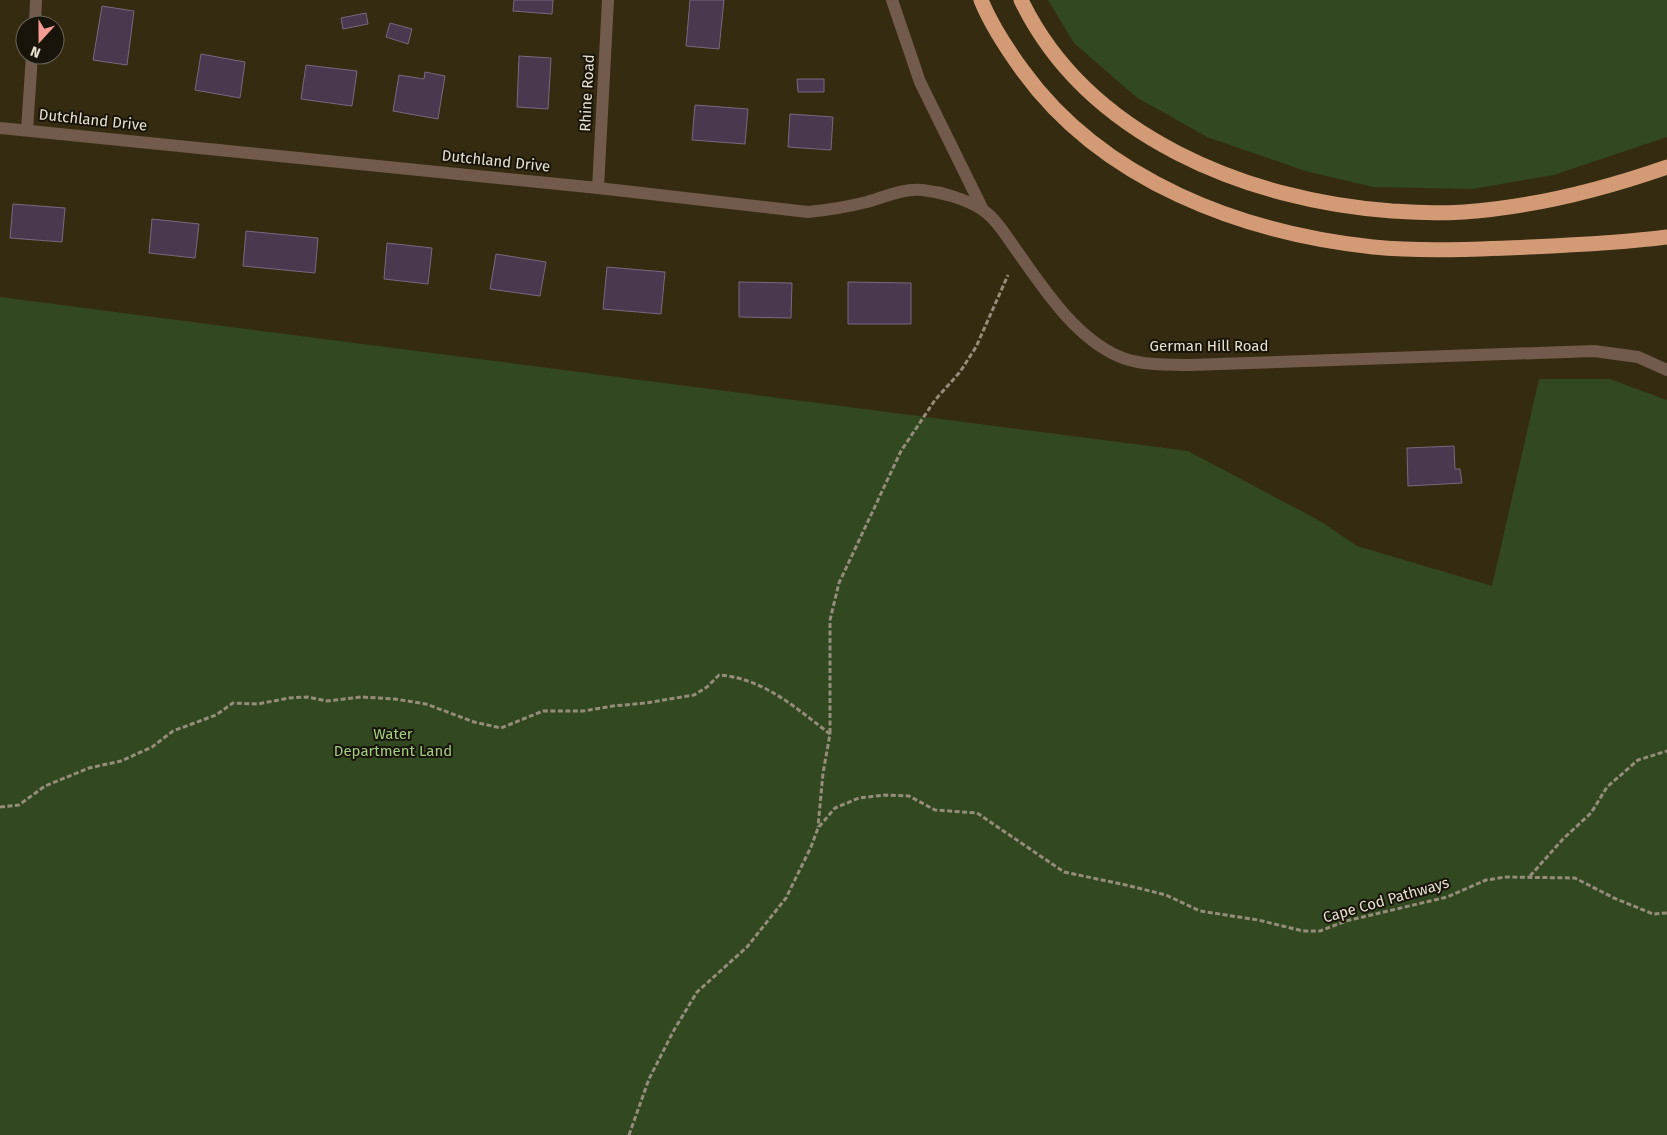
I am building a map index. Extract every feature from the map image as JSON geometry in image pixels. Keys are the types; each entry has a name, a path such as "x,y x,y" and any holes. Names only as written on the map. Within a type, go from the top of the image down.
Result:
{"highway":[{"path":"981,0 1000,35 1037,90 1084,138 1142,177 1217,210 1291,233 1375,247 1417,249 1504,248 1617,243 1667,237"},
{"path":"1021,0 1046,44 1074,77 1102,103 1136,129 1177,153 1221,173 1304,198 1361,208 1414,212 1463,212 1557,199 1605,187 1667,167"}],"street":[{"path":"35,15 36,0"},
{"name":"Rhine Road","path":"598,188 608,0"},
{"name":"German Hill Road","path":"892,0 920,82 983,210 1000,228 1055,302 1074,324 1098,345 1120,357 1149,363 1189,365 1594,351 1638,357 1667,370"},
{"path":"27,130 31,65"},
{"name":"Dutchland Drive","path":"0,128 598,188 808,212 838,209 898,192 921,190 955,197 983,210"}],"path":[{"path":"818,828 823,772 830,734 830,620 839,583 901,451 935,400 960,372 976,347 1018,253"},
{"path":"0,807 19,805 45,786 90,768 121,761 152,747 173,731 216,715 233,703 258,704 289,698 307,697 327,701 361,698 395,699 426,704 474,722 501,728 543,711 583,711 694,695 707,687 719,675 736,676 780,696 830,734"},
{"path":"1530,876 1562,839 1591,813 1607,787 1638,760 1667,750"},
{"name":"Cape Cod Pathways","path":"629,1135 649,1079 674,1030 697,992 747,947 786,898 811,848 818,828 835,808 860,798 885,795 909,796 935,810 977,813 1064,872 1126,884 1166,895 1200,911 1258,920 1303,931 1320,931 1346,921 1447,897 1486,880 1506,877 1575,878 1614,898 1653,914 1667,913"}],"green space":[{"path":"1048,0 1667,0 1667,137 1554,175 1472,189 1373,187 1305,171 1207,137 1136,97 1074,43"},
{"name":"Water Department Land","path":"0,297 1188,451 1320,521 1357,546 1492,586 1539,379 1610,379 1667,400 1667,1135 0,1135"}],"building":[{"path":"514,0 553,0 552,14 513,11"},
{"path":"690,0 724,0 719,49 686,46"},
{"path":"102,6 134,11 127,65 93,60"},
{"path":"366,13 368,24 343,29 341,18"},
{"path":"390,23 412,29 408,44 386,37"},
{"path":"201,54 245,62 240,98 195,90"},
{"path":"519,56 551,58 548,109 517,107"},
{"path":"306,65 357,71 352,106 301,99"},
{"path":"425,72 445,76 438,119 393,111 399,75 424,79"},
{"path":"797,79 824,79 824,92 798,92"},
{"path":"695,105 748,109 745,144 692,140"},
{"path":"790,114 833,117 831,150 788,147"},
{"path":"13,204 65,208 62,242 10,238"},
{"path":"152,219 199,224 195,258 149,253"},
{"path":"246,231 318,238 315,273 243,266"},
{"path":"387,243 432,248 428,284 384,279"},
{"path":"496,254 546,262 540,296 490,289"},
{"path":"607,267 665,272 661,314 603,309"},
{"path":"739,282 792,283 791,318 739,317"},
{"path":"848,282 911,283 911,324 848,324"},
{"path":"1454,446 1455,469 1460,469 1462,483 1408,486 1407,448"}]}
